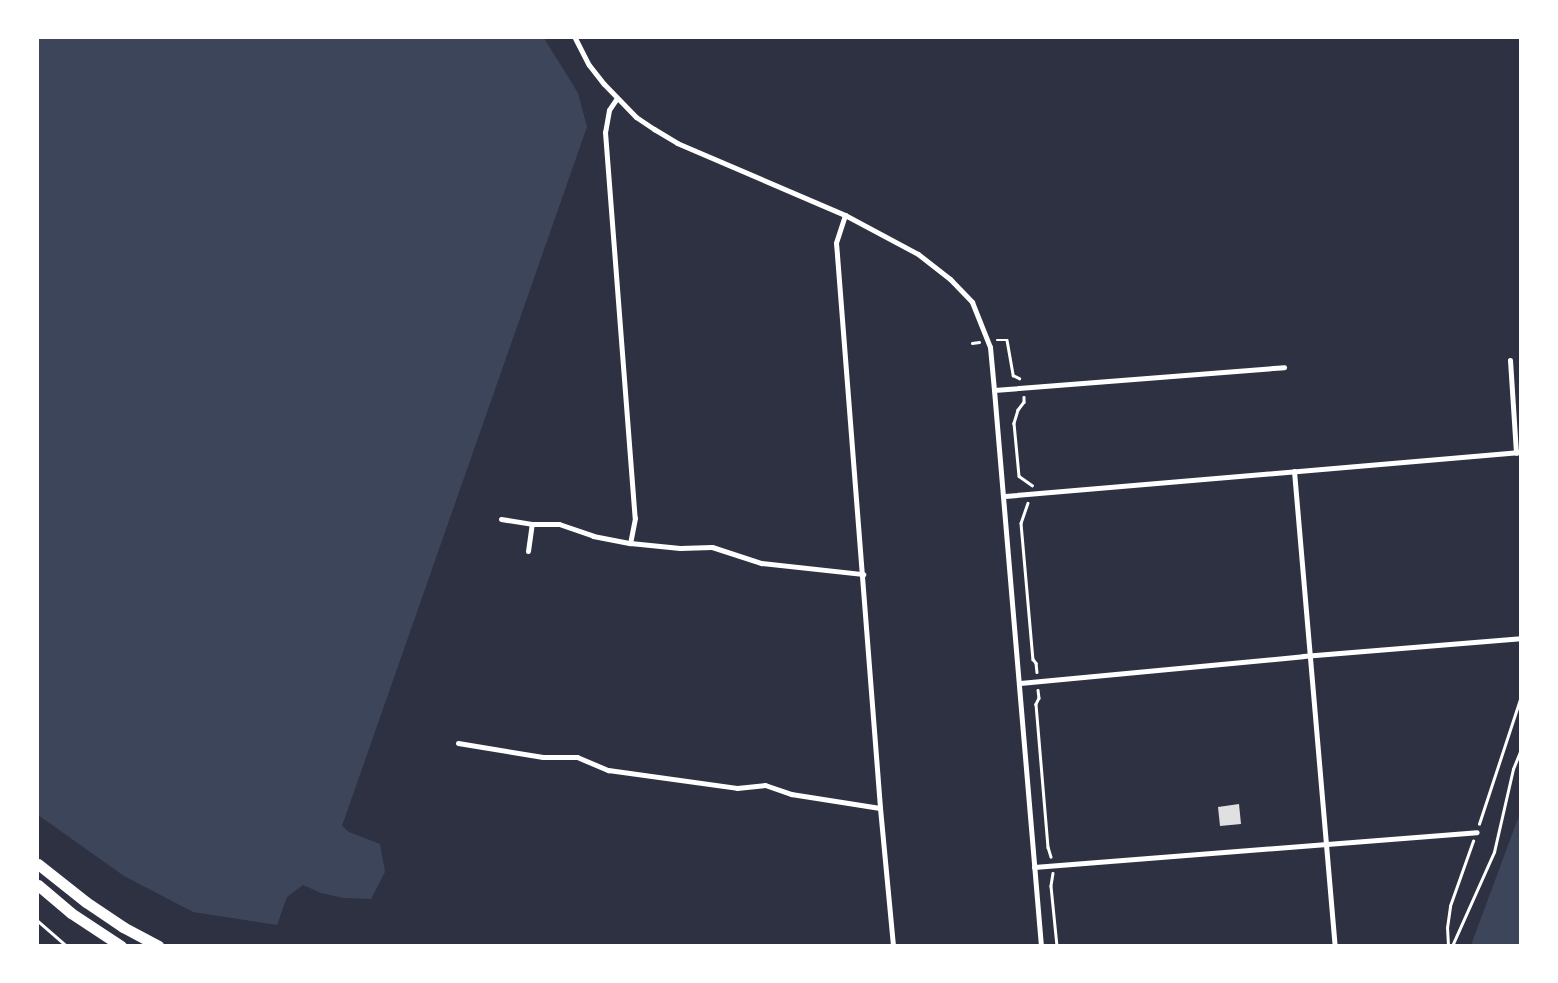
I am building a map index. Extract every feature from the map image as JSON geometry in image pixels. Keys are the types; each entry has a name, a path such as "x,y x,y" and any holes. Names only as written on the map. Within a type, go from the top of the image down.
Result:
{"main road":[{"path":"38,864 86,902 124,927 158,946"},
{"path":"38,885 71,913 121,946"}],"street":[{"path":"575,38 589,65 636,117 677,143 845,215 918,254 950,279 972,302 990,348 1041,946"},
{"path":"617,98 609,110 605,132 635,518 630,542"},
{"path":"845,215 836,243 836,255 863,574 880,808 893,946"},
{"path":"1004,496 1518,452 1510,360"},
{"path":"994,390 1284,367"},
{"path":"1294,471 1335,946"},
{"path":"501,519 532,524 559,524 593,536 630,542 680,548 712,547 761,563 863,574"},
{"path":"528,551 532,524"},
{"path":"1020,683 1520,638"},
{"path":"458,743 544,757 577,757 608,770 737,788 765,785 791,794 880,808"},
{"path":"1034,867 1477,832"}],"path":[{"path":"972,342 1007,340 1014,375 1022,378 1024,388 1024,402 1015,417 1015,432 1019,476 1026,483 1031,483 1034,502 1027,504 1021,523 1037,681 1038,723 1048,846 1051,857"},
{"path":"1450,946 1447,928 1450,906 1477,832 1520,699"},
{"path":"1450,946 1494,852 1513,769 1520,752"},
{"path":"1053,872 1051,886 1057,946"},
{"path":"38,921 67,946"}],"shaded area":[{"path":"38,38 544,38 578,93 587,127 342,826 349,832 380,844 385,872 371,899 343,898 321,893 303,885 287,897 277,925 193,912 124,876 38,815"},
{"path":"1520,813 1520,945 1471,945"}],"building":[{"path":"1239,804 1241,824 1220,826 1218,807"}]}
